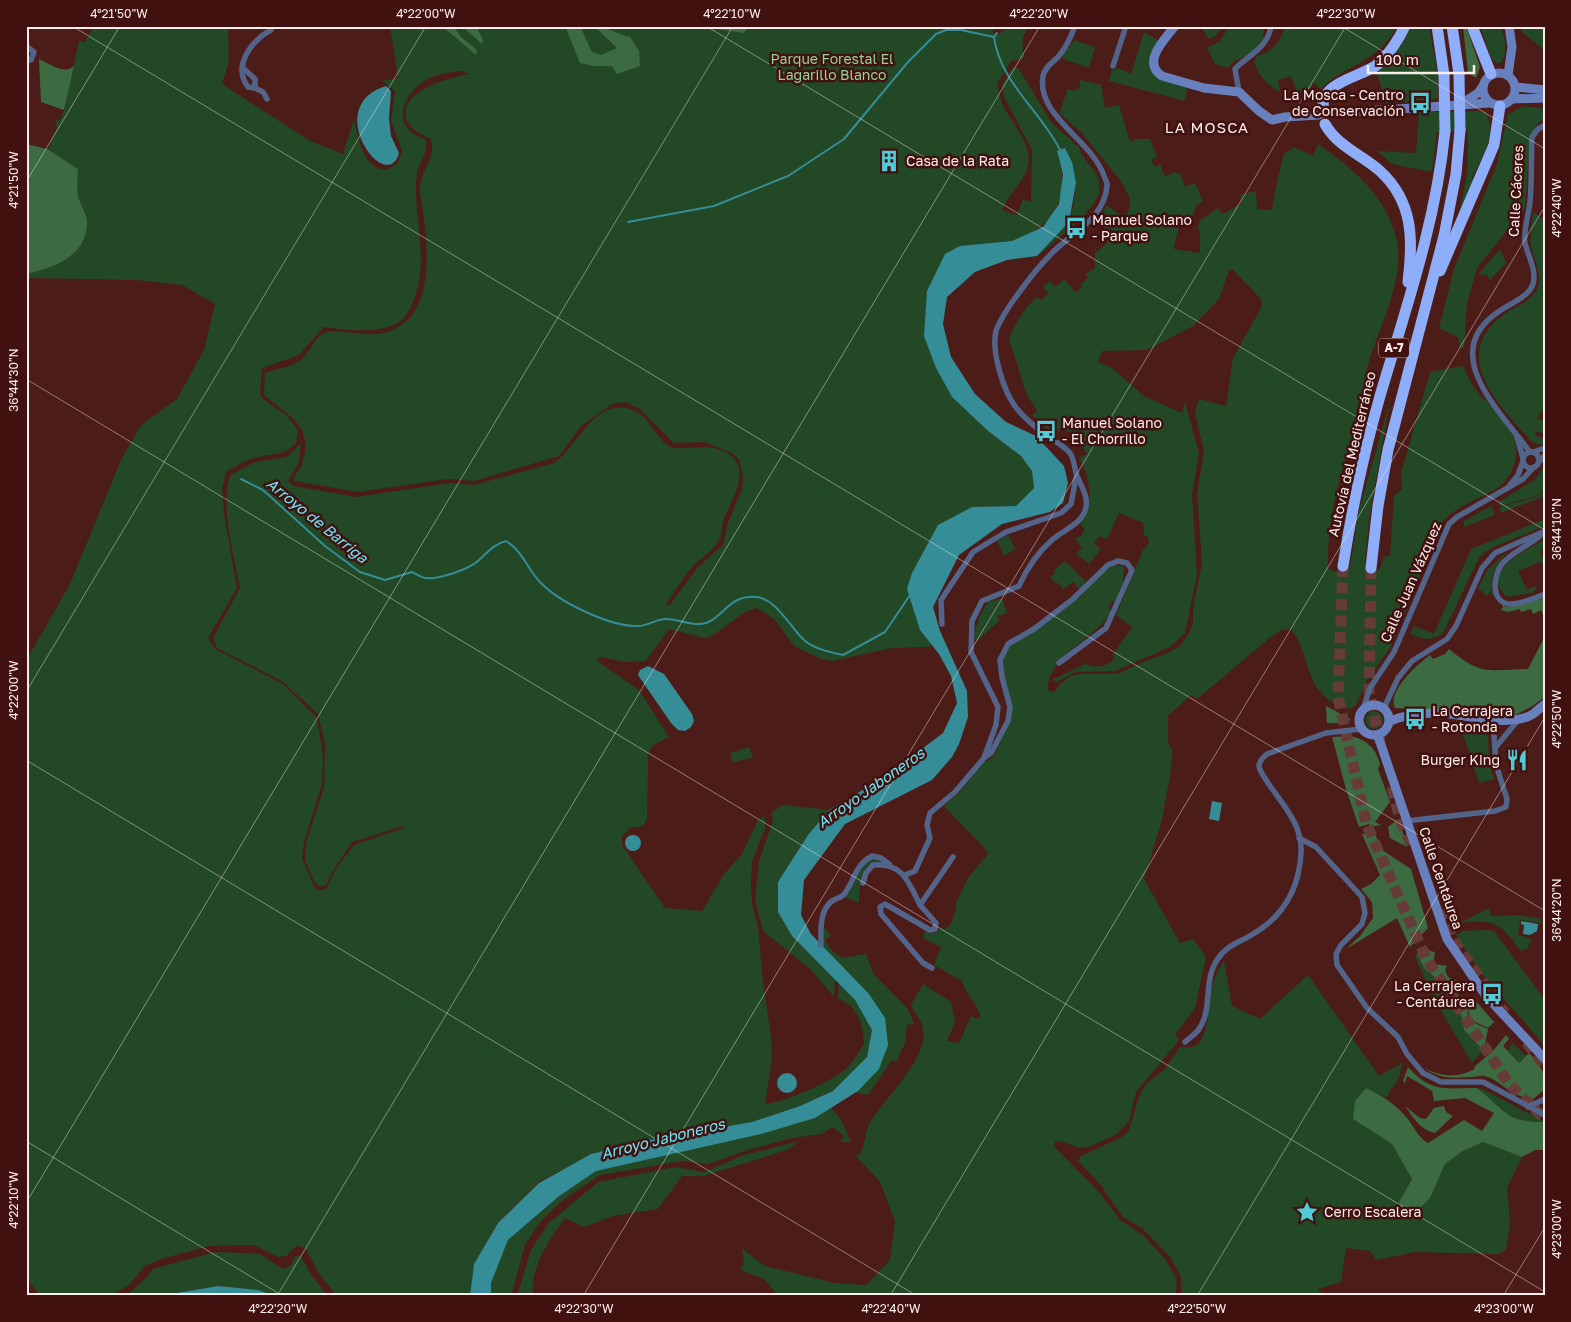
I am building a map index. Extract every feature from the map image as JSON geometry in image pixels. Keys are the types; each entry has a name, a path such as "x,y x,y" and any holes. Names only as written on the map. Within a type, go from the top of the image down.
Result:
{"highway":[{"path":"1405,26 1398,42 1377,65 1334,88 1326,96 1322,116 1351,152 1380,172 1397,193 1407,215 1412,242 1406,308"},
{"name":"Autovía del Mediterráneo","path":"1343,566 1355,494 1379,398 1427,237 1441,171 1445,131 1444,75 1437,26"},
{"name":"A-7","path":"1371,568 1378,506 1388,450 1444,236 1456,174 1460,130 1459,74 1452,26"},
{"path":"1472,26 1491,74"},
{"path":"1423,311 1494,145 1495,104"}],"street":[{"path":"267,99 263,92 248,86 244,80 242,67 244,57 260,36 271,30 271,26"},
{"path":"984,758 996,725 998,707 971,652 972,621 982,601 1018,586 1028,566 1042,550 1081,520 1086,508 1086,496 1076,476 1071,455 1017,410 1009,394 995,354 996,332 1011,305 1052,253 1078,233 1099,211 1108,185 1101,167 1076,135 1060,123 1047,104 1042,78 1044,72 1071,38 1075,26"},
{"path":"1113,66 1126,26"},
{"path":"1175,26 1158,47 1153,62 1157,72 1204,88 1240,92"},
{"path":"1271,26 1266,40 1258,51 1236,69 1240,92 1259,112 1272,120 1285,117 1322,116 1333,122 1335,114"},
{"path":"1508,75 1512,47 1509,26"},
{"path":"26,46 34,52 31,60 26,60"},
{"path":"242,67 256,79 255,88"},
{"path":"1461,104 1478,93 1491,74 1502,73 1508,75 1515,86 1513,98"},
{"path":"1483,86 1484,96 1495,104"},
{"path":"1515,86 1545,86"},
{"path":"1515,86 1545,91"},
{"path":"1322,116 1329,108 1335,114 1461,104 1495,104 1521,94 1545,91"},
{"path":"1513,98 1545,98"},
{"name":"Calle Cáceres","path":"1531,452 1477,380 1472,361 1472,346 1479,331 1496,313 1528,293 1533,286 1534,277 1525,241 1530,202 1532,137 1538,128 1545,125"},
{"name":"Calle Cáceres","path":"1516,433 1523,460"},
{"path":"1531,452 1538,458 1535,466 1526,466 1523,460 1531,452 1545,448"},
{"name":"Calle Juan Vázquez","path":"1363,709 1370,688 1394,652 1449,524 1456,517 1523,479 1545,455"},
{"name":"Calle Juan Vázquez","path":"1507,489 1518,475 1523,460"},
{"path":"942,624 941,600 973,552 1006,532 1062,513 1071,504 1076,476"},
{"path":"1384,708 1398,678 1412,661 1447,639 1482,568 1495,553 1545,531"},
{"path":"1545,531 1504,562 1497,572 1494,582 1495,592 1504,602 1511,604 1545,594"},
{"path":"905,875 915,871 930,838 928,825 930,813 955,792 984,758 991,753 1008,721 1010,707 1002,677 1000,660 1008,644 1034,629 1073,599 1108,565 1118,561 1126,563 1132,570 1106,628 1083,643 1059,663"},
{"path":"1390,721 1384,708 1378,705 1370,705 1363,709 1359,718 1361,729 1369,735 1378,736 1386,730 1390,721 1402,716 1438,713 1493,719 1519,719 1532,715 1545,704"},
{"path":"1406,820 1495,811 1506,807 1507,798 1496,765 1493,719"},
{"path":"1495,748 1519,719"},
{"path":"1185,1042 1199,1030 1205,1016 1209,979 1216,961 1227,947 1252,935 1270,923 1287,904 1296,887 1302,850 1299,838 1293,817 1259,766 1261,760 1267,754 1326,733 1361,729"},
{"name":"Calle Centáurea","path":"1378,736 1446,939 1486,996 1545,1059"},
{"path":"1299,838 1316,847 1362,897 1366,912 1362,924 1341,945 1336,957 1337,965 1367,1008 1398,1037 1407,1054 1423,1073 1441,1082 1483,1082 1545,1115"},
{"path":"821,945 821,924 826,908 833,900 846,892 856,870 863,861 872,856 880,858 905,875 920,905 936,923 935,929 930,930 914,923 885,904 880,907 881,914 923,963 932,968"},
{"path":"920,905 953,857"},
{"path":"863,883 866,873 873,865 891,866"},
{"path":"1528,1107 1545,1099"}],"green space":[{"name":"Parque Forestal El Lagarillo Blanco","path":"94,26 228,26 229,61 222,84 310,141 343,154 354,119 367,159 379,169 387,169 398,163 402,151 391,121 395,91 382,81 398,78 390,26 996,26 992,32 998,35 1010,26 1030,26 1025,33 1023,41 1025,58 1011,61 997,84 1002,103 1025,142 1029,159 1026,173 1002,210 1017,215 1023,199 1031,202 1032,150 1004,97 1002,85 1013,67 1018,68 1052,123 1080,148 1081,154 1096,173 1099,181 1099,194 1081,219 1033,260 1069,222 1074,203 1076,183 1057,151 1062,171 1060,198 1050,217 1042,225 1033,232 1012,241 971,245 954,249 945,254 936,368 952,397 988,431 1021,456 1032,471 1034,488 1016,506 972,507 920,630 932,645 929,647 892,648 832,661 821,659 794,646 775,620 757,608 745,612 712,636 704,638 669,629 646,661 625,662 600,657 597,661 639,690 669,737 652,746 648,755 647,819 643,826 630,828 622,836 622,845 665,908 702,911 724,874 742,854 758,820 765,816 765,828 752,862 751,884 752,904 758,927 763,982 771,1036 772,1059 765,1104 797,1095 842,1072 853,1061 864,1044 861,1023 855,1011 838,998 839,984 855,1000 872,1030 867,1057 833,1091 800,1106 752,1122 591,1154 539,1182 498,1223 474,1264 470,1296 337,1296 320,1275 305,1248 297,1245 286,1256 278,1257 254,1245 209,1246 161,1259 145,1266 129,1285 114,1294 40,1296 26,1277 26,661 70,584 121,460 141,425 177,399 204,350 215,304 182,285 136,280 26,278 26,274 58,264 76,252 86,233 87,218 78,192 78,169 26,144 48,149 57,127 55,124 57,119 60,120 64,111 79,41 85,42","holes":["457,71 469,74 437,83 416,94 409,102 406,112 410,126 430,139 432,146 432,152 420,185 427,254 426,276 422,296 413,314 399,327 379,334 326,332 319,337 301,360 265,373 264,395 297,423 305,440 302,464 294,481 358,492 447,479 474,481 559,456 581,426 612,404 625,402 640,409 674,443 704,442 730,452 739,459 743,476 742,489 728,523 723,545 698,567 669,606 666,605 668,601 686,575 695,563 714,548 720,538 724,518 738,484 740,476 739,467 735,460 727,453 714,448 675,448 669,446 663,442 645,418 633,410 619,408 608,410 597,416 554,463 474,485 450,483 356,497 294,486 288,481 299,462 301,443 287,457 255,462 230,475 227,488 227,517 240,588 213,638 217,648 282,681 318,714 325,744 324,787 306,843 305,861 314,881 320,887 326,885 334,869 352,842 403,826 404,828 354,845 335,870 327,888 319,891 314,887 302,858 304,842 322,784 323,756 317,718 283,684 215,649 209,640 209,636 237,588 224,514 222,490 226,472 230,469 251,459 283,452 296,443 298,430 287,416 262,398 260,394 262,368 299,355 324,327 360,330 378,329 399,323 407,313 417,291 420,277 421,250 416,182 418,169 425,152 426,140 409,130 405,124 403,110 413,90 428,79"]},
{"path":"442,26 453,26 461,37 476,49 477,53 475,54"},
{"path":"462,26 480,26 478,30 483,40 482,44"},
{"path":"565,26 580,26 592,52 601,55 617,48 594,26 603,27 630,37 639,51 640,66 617,74 612,66 593,66 580,63"},
{"path":"696,26 749,26 744,33"},
{"path":"1200,26 1224,26 1215,36 1209,39"},
{"path":"1226,26 1264,26 1263,40 1251,53 1233,62 1227,68 1215,64 1207,48 1219,42 1228,29"},
{"path":"1285,26 1397,26 1390,38 1372,55 1341,73 1321,89 1313,82 1310,93 1298,94 1291,76 1278,80 1280,92 1264,80 1254,62 1257,56 1275,46"},
{"path":"1412,26 1429,26 1438,76 1438,99 1386,103 1376,70 1401,46"},
{"path":"1463,26 1467,29 1480,67 1476,78 1468,73"},
{"path":"1480,26 1500,26 1506,49 1501,63 1492,60"},
{"path":"1519,26 1545,26 1545,51 1523,33"},
{"path":"1144,32 1159,41 1150,64 1187,86 1185,101 1109,81 1112,70 1118,68 1131,74"},
{"path":"1074,40 1095,47 1089,68 1063,59 1063,55"},
{"path":"39,59 61,69 74,66 64,110 41,102"},
{"path":"1080,80 1101,85 1105,108 1119,105 1130,142 1136,139 1150,139 1157,157 1151,160 1155,167 1160,164 1165,176 1176,172 1177,174 1180,173 1185,187 1195,183 1203,201 1196,206 1192,219 1194,223 1179,225 1174,249 1200,253 1200,233 1197,225 1200,225 1199,221 1218,208 1223,214 1242,203 1240,195 1256,191 1257,210 1272,210 1284,154 1294,147 1313,156 1318,144 1356,174 1377,197 1385,210 1397,241 1397,271 1389,304 1368,365 1360,418 1337,491 1329,538 1328,569 1341,574 1347,572 1350,567 1359,510 1390,401 1369,520 1365,562 1367,569 1376,571 1381,566 1383,557 1390,556 1394,496 1402,489 1401,473 1430,372 1463,366 1473,386 1511,430 1516,445 1515,460 1510,475 1500,486 1456,510 1442,522 1390,648 1367,680 1356,705 1350,709 1335,703 1316,686 1298,641 1291,629 1282,630 1272,636 1197,699 1191,695 1168,716 1168,742 1172,750 1171,770 1162,820 1144,879 1180,943 1193,939 1206,957 1195,1008 1175,1035 1179,1039 1177,1043 1136,1092 1129,1121 1117,1134 1091,1146 1080,1148 1060,1141 1055,1142 1054,1146 1099,1192 1120,1220 1143,1235 1166,1260 1177,1280 1175,1296 779,1296 764,1279 740,1270 744,1264 742,1249 765,1266 834,1283 866,1285 890,1260 895,1221 880,1182 855,1155 860,1154 862,1150 871,1121 913,1065 919,1052 923,1040 923,1029 911,1005 923,984 951,1002 955,1022 947,1041 959,1043 971,1016 979,1019 978,1009 962,981 934,965 941,947 923,938 925,931 935,933 942,927 944,930 950,925 956,910 956,903 968,878 989,853 944,806 961,791 984,761 986,762 995,755 1012,706 1005,681 1002,658 1007,649 1016,640 1081,596 1096,576 1114,565 1124,566 1123,586 1116,602 1112,601 1108,608 1112,610 1096,630 1065,655 1057,665 1050,676 1047,689 1050,692 1055,691 1060,684 1071,676 1080,674 1117,674 1166,654 1180,646 1193,623 1193,609 1202,563 1197,493 1204,452 1195,413 1199,399 1226,406 1233,358 1262,306 1261,299 1233,270 1229,270 1219,299 1193,326 1147,350 1102,351 1098,362 1112,368 1144,396 1182,413 1185,402 1199,453 1192,495 1197,574 1185,633 1170,647 1115,671 1075,672 1057,682 1052,680 1085,664 1101,666 1108,664 1115,658 1112,656 1132,627 1116,615 1143,550 1149,543 1148,537 1144,535 1143,523 1119,513 1107,539 1099,536 1094,544 1101,549 1089,564 1076,553 1082,548 1075,538 1081,536 1084,532 1084,528 1080,524 1089,500 1086,474 1079,458 1087,454 1075,435 1060,428 1057,434 1042,426 1032,415 1037,411 1026,393 1009,339 1017,322 1028,306 1037,297 1041,300 1048,293 1043,287 1050,281 1055,287 1065,279 1075,292 1082,287 1081,284 1088,278 1085,274 1095,268 1095,253 1108,242 1103,234 1108,238 1113,231 1110,228 1106,230 1097,221 1107,205 1123,217 1130,207 1129,196 1120,180 1081,132 1059,113 1068,89 1074,91 1080,88"},
{"path":"1524,106 1545,109 1545,119 1537,124 1530,139 1525,208 1477,268 1467,303 1464,348 1460,348 1458,337 1439,328 1454,269 1497,164 1508,114"},
{"path":"1419,112 1485,112 1489,120 1489,136 1484,154 1472,178 1475,181 1459,215 1467,174 1468,129 1437,132 1432,172 1392,164 1377,151 1416,153"},
{"path":"26,144 47,149 78,169 78,195 87,221 86,233 76,252 58,264 26,274"},
{"path":"1533,212 1545,220 1545,407 1537,418 1545,422 1545,433 1536,432 1535,435 1545,439 1545,442 1541,445 1532,442 1506,413 1494,397 1485,380 1480,364 1480,347 1487,331 1503,315 1528,300 1538,287 1539,271 1530,242"},
{"path":"1500,249 1506,263 1490,280 1486,274 1484,276 1479,273"},
{"path":"1545,466 1545,491 1534,497 1500,506 1499,502 1534,480"},
{"path":"1545,492 1545,496 1501,513 1499,509 1503,506 1534,498"},
{"path":"1491,506 1495,515 1464,527 1464,521"},
{"path":"1545,519 1545,526 1493,547 1480,556 1443,633 1431,639 1410,634 1414,626 1434,634 1471,549"},
{"path":"1008,535 1015,549 1004,556 997,541"},
{"path":"1545,539 1545,547 1540,553 1545,561 1545,569 1541,561 1518,571 1527,590 1538,585 1533,593 1507,597 1499,588 1498,579 1502,570 1518,555"},
{"path":"1507,552 1499,563 1492,579 1495,598 1490,592 1487,596 1478,588 1488,569"},
{"path":"1065,561 1086,582 1081,590 1073,582 1062,590 1061,586 1050,578 1055,573 1053,571"},
{"path":"1002,598 1007,613 998,616 999,621 977,641 973,638 979,618 988,602"},
{"path":"1545,598 1545,619 1541,610 1533,614 1531,609 1521,612 1520,609 1508,612 1501,610 1503,607 1502,603 1506,607"},
{"path":"1545,636 1545,697 1515,715 1395,708 1395,694 1399,686 1430,655 1433,659 1445,654 1449,649 1469,664 1485,670 1528,669"},
{"path":"1326,706 1350,719 1348,723 1327,723"},
{"path":"1370,711 1378,711 1383,716 1381,727 1370,729 1365,724 1365,716"},
{"path":"1477,724 1485,725 1488,729 1489,763 1494,779 1479,783 1460,725 1476,727"},
{"path":"1351,736 1367,743 1374,750 1380,764 1378,769 1390,802 1375,822 1381,825 1370,827 1369,824 1359,827 1346,789 1332,737"},
{"path":"749,747 753,757 733,763 730,753"},
{"path":"783,805 829,810 808,835 778,882 792,936 835,980 834,997 810,969 763,931 755,900 759,861 773,821 771,813"},
{"path":"1399,820 1407,847 1390,838 1388,827"},
{"path":"1362,834 1375,834 1382,850 1411,869 1428,928 1410,947 1397,918 1346,949 1360,936 1373,918 1372,902 1361,889 1371,884 1380,875"},
{"path":"871,858 884,862 871,863 865,872 860,886 859,903 845,897 858,870"},
{"path":"1489,908 1491,916 1516,915 1541,919 1541,923 1520,920 1518,935 1532,939 1527,949 1521,951 1508,934 1496,925 1482,922 1460,923"},
{"path":"824,927 831,936 825,939 832,951 842,958 866,954 873,973 908,1009 914,1024 907,1025 905,1043 896,1062 892,1060 868,1095 856,1093 888,1045 834,958 823,947"},
{"path":"1462,931 1494,931 1545,1000 1545,1049 1541,1041 1481,973 1456,935"},
{"path":"1427,948 1435,952 1433,964 1447,966 1445,970 1448,977 1458,981 1456,991 1461,999 1467,1002 1468,1020 1488,1029 1485,1043 1487,1047 1483,1050 1464,1030 1461,1014 1437,979 1425,969 1417,954"},
{"path":"1417,954 1425,969 1437,979 1461,1014 1464,1030 1483,1050 1472,1063 1433,997 1415,956"},
{"path":"1224,961 1232,1006 1260,1019 1308,975 1379,1076 1404,1062 1398,1080 1387,1098 1366,1088 1353,1119 1392,1144 1412,1179 1399,1202 1403,1211 1412,1216 1430,1198 1445,1164 1463,1151 1483,1142 1522,1157 1507,1188 1510,1223 1506,1250 1498,1254 1415,1252 1376,1260 1370,1251 1346,1248 1341,1282 1318,1289 1324,1296 1181,1296 1181,1277 1171,1258 1143,1229 1122,1216 1100,1184 1078,1161 1081,1156 1122,1137 1129,1130 1139,1096 1146,1084 1164,1070 1180,1047 1190,1047 1197,1044 1202,1038 1207,1021 1211,989 1217,972"},
{"path":"1474,999 1494,1022 1488,1028 1469,1019 1468,1006"},
{"path":"1506,1035 1509,1039 1503,1046 1519,1063 1529,1053 1537,1061 1541,1069 1545,1089 1533,1099 1520,1096 1485,1076 1445,1077 1424,1068 1444,1075 1468,1072 1475,1069 1474,1067 1493,1051"},
{"path":"1512,1042 1526,1056 1519,1063 1508,1051"},
{"path":"1408,1067 1424,1081 1432,1085 1447,1088 1477,1088 1513,1117 1521,1120 1545,1122 1545,1150 1535,1150 1522,1157 1483,1142 1463,1151 1445,1164 1430,1198 1412,1216 1403,1211 1399,1202 1412,1179 1392,1144 1353,1119 1355,1101 1366,1088 1396,1107 1408,1119 1421,1138 1428,1143 1464,1120 1482,1131 1494,1113 1465,1098 1434,1101 1432,1091 1407,1076 1405,1083 1403,1081"},
{"path":"1477,1088 1483,1089 1545,1122 1521,1120 1507,1114"},
{"path":"1405,1106 1420,1118 1426,1119 1434,1108 1444,1106 1446,1112 1453,1116 1435,1133 1421,1126"},
{"path":"831,1108 840,1118 851,1142 840,1142 844,1136 833,1127 822,1134 792,1138 744,1151 709,1164 682,1161 600,1175 563,1200 540,1222 525,1245 511,1296 491,1296 491,1283 508,1240 558,1197 596,1171 815,1118"},
{"path":"799,1141 787,1150 704,1176 682,1176 658,1209 613,1216 584,1227 565,1218 542,1254 534,1274 533,1296 517,1296 531,1250 548,1224 598,1182 676,1167 704,1172 744,1155"},
{"path":"215,1252 260,1254 283,1269 290,1266 295,1257 300,1255 312,1276 328,1296 276,1296 258,1290 218,1286 159,1296 126,1296 153,1269"}],"water":[{"path":"386,86 391,91 389,119 391,136 399,153 392,164 383,164 372,156 363,143 358,128 358,111 367,96"},
{"path":"1065,148 1072,162 1076,183 1069,222 1037,256 1007,260 975,272 947,297 943,324 951,357 975,394 1006,422 1036,436 1064,466 1068,483 1063,503 1050,512 1002,524 959,555 933,607 940,631 967,691 968,717 959,744 952,757 932,780 845,824 804,880 801,915 811,934 869,994 885,1018 888,1045 879,1069 858,1091 815,1118 761,1134 596,1171 558,1197 508,1240 491,1283 491,1296 470,1296 474,1264 498,1223 539,1183 591,1154 650,1140 752,1122 800,1106 833,1091 867,1057 872,1030 855,1000 792,936 778,912 778,882 808,835 829,810 886,776 943,733 957,703 951,676 939,654 920,630 907,589 912,573 938,525 972,507 1016,506 1034,488 1032,471 1021,456 988,431 952,397 936,368 924,336 927,291 945,254 960,246 1012,241 1043,227 1059,204 1063,174 1057,151"},
{"path":"648,666 664,674 692,714 694,721 691,727 685,731 678,730 671,723 638,675 640,670"},
{"path":"1212,801 1222,803 1219,821 1209,819"},
{"path":"633,835 641,843 633,851 625,843"},
{"path":"1521,921 1538,924 1537,931 1530,935 1523,934 1524,925 1521,924"},
{"path":"787,1073 794,1076 797,1083 794,1090 787,1093 780,1090 777,1083 780,1076"},
{"path":"218,1286 258,1290 276,1296 159,1296"}],"waterway":[{"path":"628,222 714,206 788,176 844,139 908,62 936,34 946,30 961,30 994,37"},
{"name":"Arroyo Jaboneros","path":"997,33 994,37 1004,69 1053,137 1061,152"},
{"name":"Arroyo de Barriga","path":"241,479 263,490 325,546 360,572 385,580 412,572 424,578 438,577 474,564 494,547 506,541 517,550 537,579 550,591 574,606 614,623 642,626 664,619 701,624 715,618 739,599 757,597 764,599 777,608 799,635 812,646 843,655 885,632 910,595"}],"tunnel":[{"path":"1343,566 1338,697 1366,823 1426,958 1509,1084 1545,1119"},
{"path":"1371,568 1369,694 1381,745"},
{"path":"1392,787 1400,820 1413,848"},
{"path":"1440,910 1454,941 1505,1013"},
{"path":"1526,1042 1545,1066"}],"place":[{"name":"La Mosca - Centro de Conservación","path":"1420,103"},
{"name":"Casa de la Rata","path":"889,161"},
{"name":"Manuel Solano - Parque","path":"1076,228"},
{"name":"Manuel Solano - El Chorrillo","path":"1046,431"},
{"name":"La Cerrajera - Rotonda","path":"1415,719"},
{"name":"Burger King","path":"1517,760"},
{"name":"La Cerrajera - Centáurea","path":"1492,994"},
{"name":"Cerro Escalera","path":"1307,1212"}],"district":[{"name":"LA MOSCA","path":"1207,128"}]}
